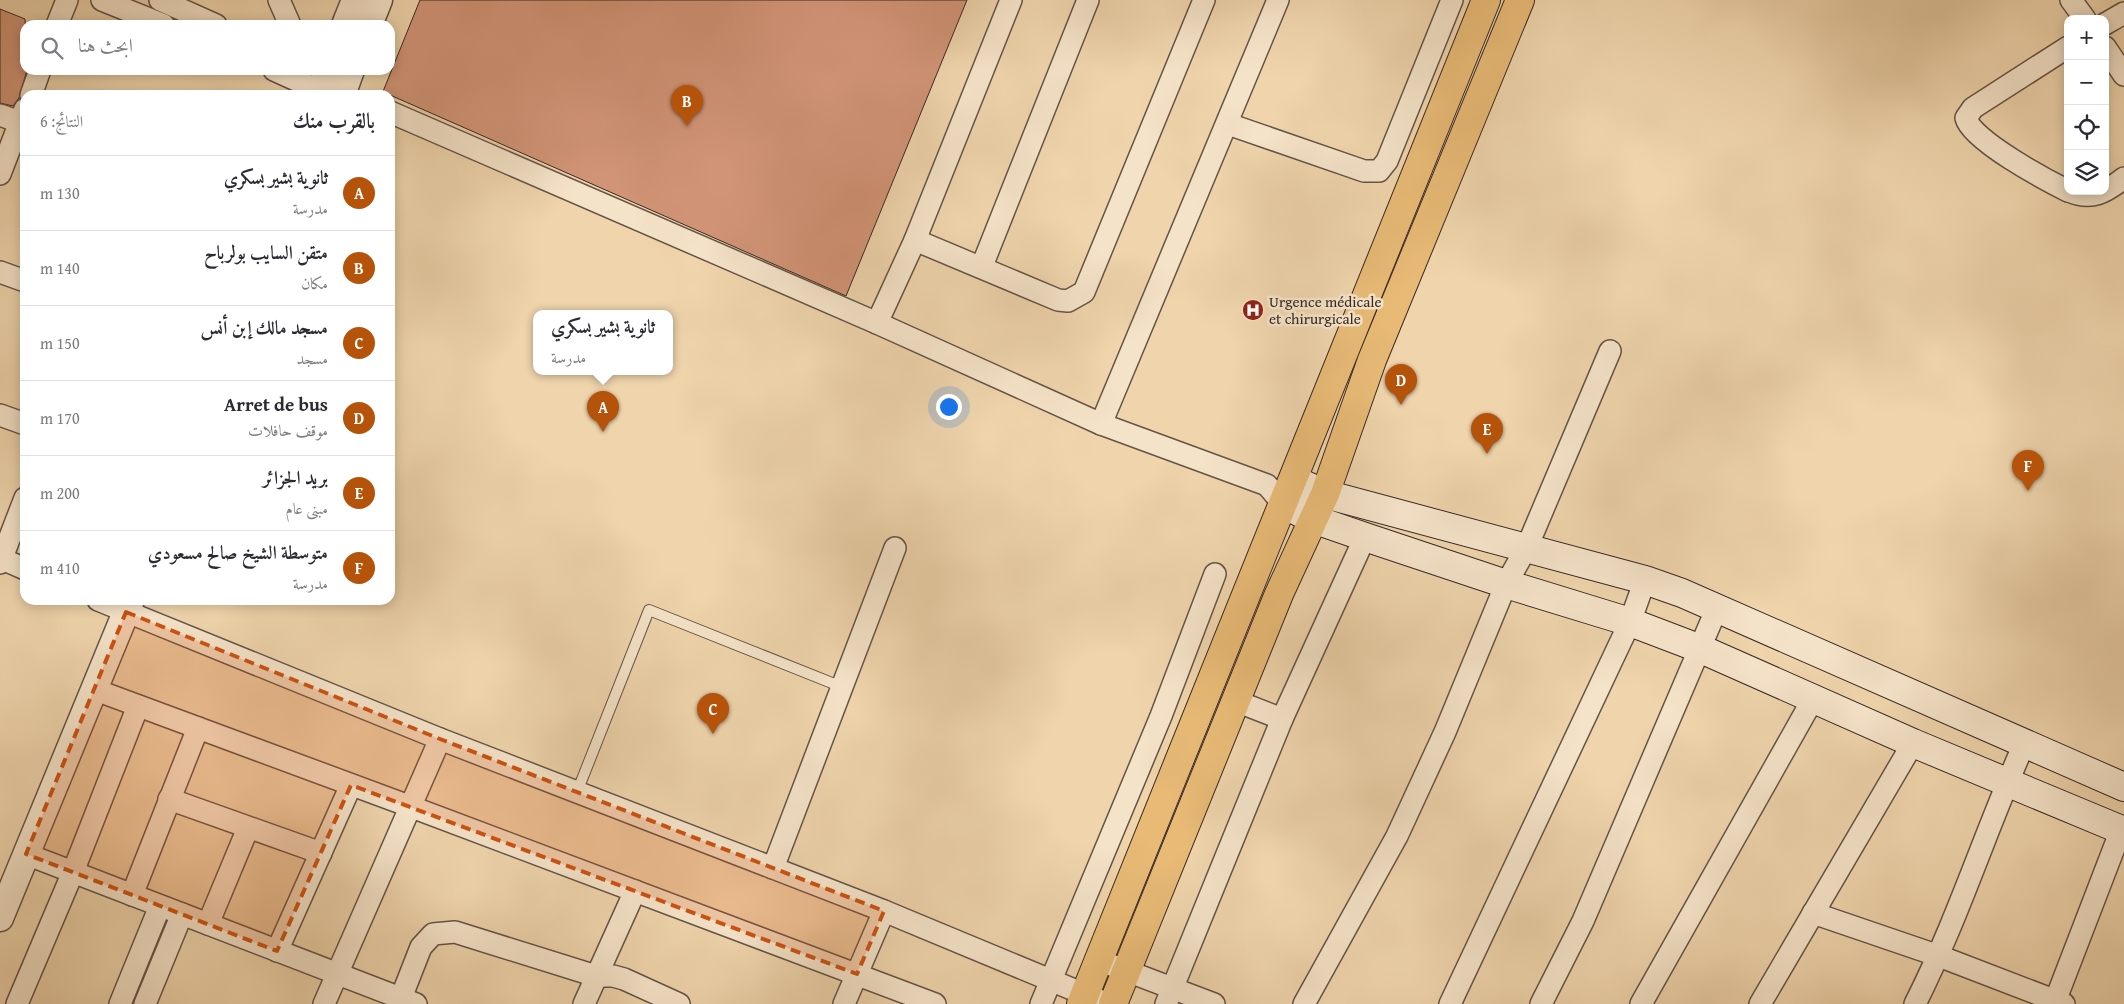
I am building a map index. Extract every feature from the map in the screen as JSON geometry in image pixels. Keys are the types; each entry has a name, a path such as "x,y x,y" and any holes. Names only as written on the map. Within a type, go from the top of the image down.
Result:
{"main road":[{"path":"1091,1001 1098,960 1191,728 1281,490 1307,441 1486,0"},
{"path":"1113,1004 1125,970 1279,594 1325,494 1372,360 1520,0"},
{"path":"1344,351 1372,360"},
{"path":"1281,490 1325,494 1645,580 1717,608 2124,787"},
{"path":"1281,490 1314,518 1364,537 1506,584 1630,622 1700,649 1913,743 2122,830"}],"street":[{"path":"59,20 67,0"},
{"path":"102,0 152,20"},
{"path":"160,0 205,20"},
{"path":"279,0 288,20"},
{"path":"347,20 355,0"},
{"path":"371,20 379,0"},
{"path":"877,324 915,240 1012,0"},
{"path":"982,266 1088,0"},
{"path":"915,240 982,266 1058,300 1068,301 1084,292 1204,0"},
{"path":"1101,424 1228,124 1278,0"},
{"path":"1228,124 1364,171 1379,171 1387,161 1452,0"},
{"path":"2071,0 2082,15"},
{"path":"2109,22 2124,13"},
{"path":"2064,50 1973,108 1966,118 1969,127 1977,135 2008,156 2064,189"},
{"path":"2109,53 2124,75"},
{"path":"32,90 38,75"},
{"path":"295,75 333,84"},
{"path":"395,114 877,324 1101,424 1281,490"},
{"path":"0,115 20,118"},
{"path":"0,174 20,126"},
{"path":"2109,189 2124,178"},
{"path":"2081,195 2100,195"},
{"path":"0,272 20,280"},
{"path":"1304,1004 1397,836 1445,732 1506,584 1527,548 1610,351"},
{"path":"0,415 20,422"},
{"path":"20,510 0,560 20,567"},
{"path":"1170,996 1282,719 1364,537"},
{"path":"773,868 895,548"},
{"path":"1042,1004 1161,716 1216,574"},
{"path":"1450,1004 1630,622 1645,580"},
{"path":"3,903 26,854 92,689 129,606 440,739 884,911 1051,980 1091,1001"},
{"path":"1541,1004 1583,921 1717,608"},
{"path":"92,689 635,890 935,1004"},
{"path":"1640,1004 1813,699"},
{"path":"1236,701 1282,719"},
{"path":"17,1004 73,872 138,706"},
{"path":"1161,716 1191,728"},
{"path":"132,895 198,728"},
{"path":"324,1004 409,806 440,739"},
{"path":"1915,1004 1939,956 2007,782 2025,742"},
{"path":"1760,1004 1913,743"},
{"path":"277,951 351,784"},
{"path":"169,799 321,854"},
{"path":"208,924 248,828"},
{"path":"1813,913 1939,956 2058,1003 2122,830"},
{"path":"26,854 408,1001 421,947 433,934 454,932 596,976 613,976 668,1002"},
{"path":"584,1004 635,890"},
{"path":"120,1004 160,906"},
{"path":"844,1004 884,911"},
{"path":"145,1004 182,914"},
{"path":"1098,960 1125,970 1170,996 1214,1004"}],"lane":[{"path":"578,792 649,610 842,688"}],"highlighted area":[{"path":"126,612 440,739 884,911 857,974 351,785 277,951 26,854"}],"building":[{"path":"420,0 967,0 846,296 395,97 395,90 384,90 390,75 395,75 395,62"},
{"path":"0,9 25,19 20,20 20,75 26,75 19,98 13,106 0,103"}],"place":[{"name":"متقن السايب بولرباح","path":"687,126"},
{"name":"Urgence médicale et chirurgicale","path":"1253,310"},
{"name":"Arret de bus","path":"1401,405"},
{"name":"ثانوية بشير بسكري","path":"603,432"},
{"name":"بريد الجزائر","path":"1487,454"},
{"name":"متوسطة الشيخ صالح مسعودي","path":"2028,491"},
{"name":"مسجد مالك إبن أنس","path":"713,734"}]}
